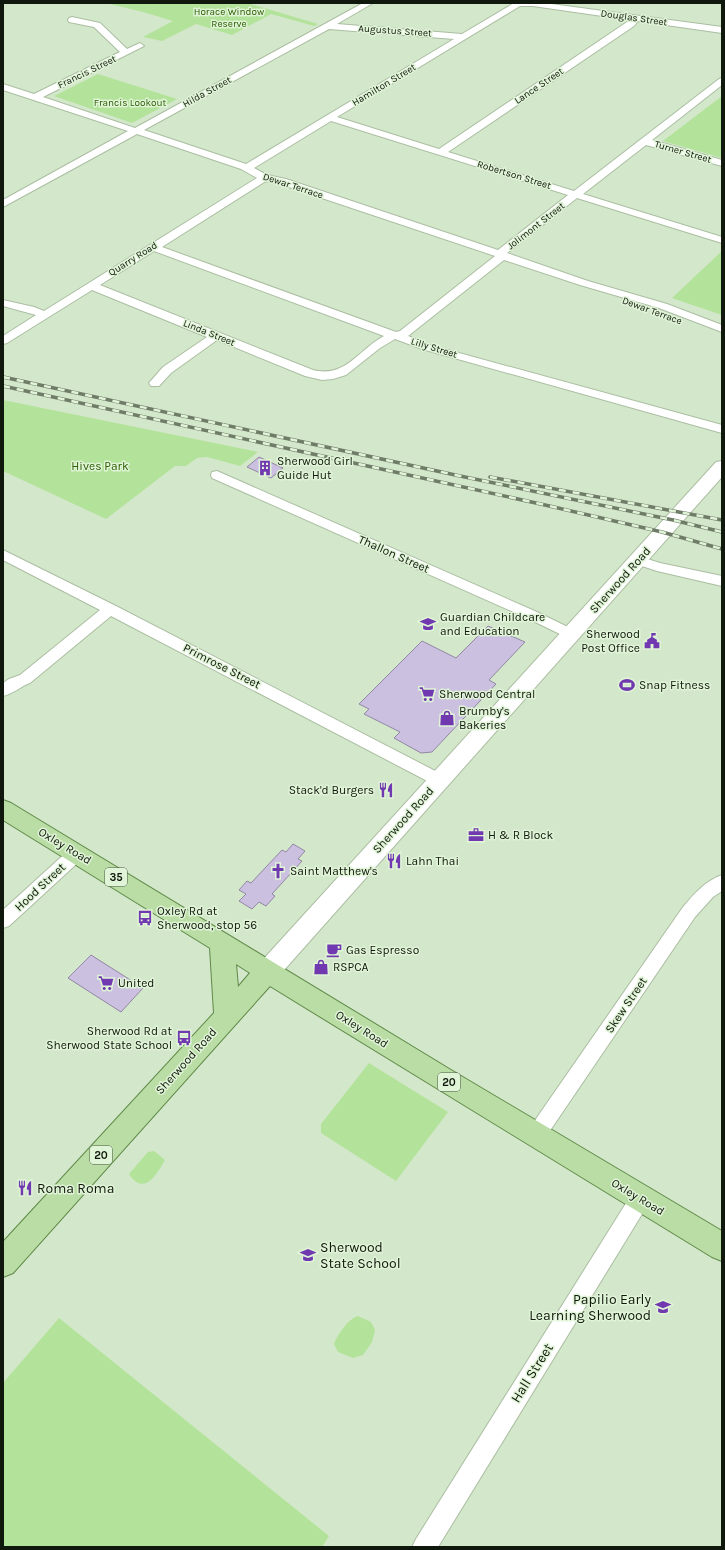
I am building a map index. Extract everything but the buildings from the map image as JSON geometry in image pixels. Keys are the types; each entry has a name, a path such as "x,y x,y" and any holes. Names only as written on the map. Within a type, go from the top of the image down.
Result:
{"main road":[{"name":"Oxley Road","path":"3,809 640,1199 722,1247"},
{"path":"222,942 227,1016"},
{"name":"Sherwood Road","path":"3,1263 268,971"}],"street":[{"name":"Hilda Street","path":"3,204 369,3"},
{"name":"Douglas Street","path":"523,4 722,30"},
{"name":"Hamilton Street","path":"247,168 513,6 523,4"},
{"name":"Lance Street","path":"441,152 631,24 636,18"},
{"path":"72,20 97,25 126,53"},
{"name":"Augustus Street","path":"328,26 463,37"},
{"name":"Francis Street","path":"34,98 140,46"},
{"name":"Jolimont Street","path":"328,377 343,373 386,339 404,334 500,259 502,252 722,81"},
{"name":"Dewar Terrace","path":"3,87 247,168 264,178 286,183 584,283 663,306 722,329"},
{"path":"3,98 16,92"},
{"name":"Robertson Street","path":"330,118 722,240"},
{"name":"Turner Street","path":"644,141 722,163"},
{"name":"Quarry Road","path":"3,342 264,178"},
{"name":"Lilly Street","path":"153,247 426,346 722,429"},
{"name":"Dewar Terrace","path":"584,283 632,303 722,336"},
{"name":"Linda Street","path":"91,286 309,373 328,377"},
{"path":"3,303 30,309 45,315"},
{"path":"155,383 167,370 216,336"},
{"name":"Sherwood Road","path":"268,971 638,560 714,488 722,466"},
{"name":"Thallon Street","path":"217,475 532,615 571,634"},
{"name":"Primrose Street","path":"3,554 440,780"},
{"path":"638,560 657,567 722,581"},
{"path":"3,691 14,683 25,679 111,609"},
{"name":"Hood Street","path":"3,922 76,853"},
{"name":"Skew Street","path":"536,1135 689,912 707,892 722,882"},
{"name":"Hall Street","path":"424,1547 640,1199"}],"green space":[{"name":"Horace Window Reserve","path":"106,3 247,3 318,24 314,26 271,14 232,35 196,24 162,41 143,37 173,21"},
{"name":"Francis Lookout","path":"98,74 177,99 132,123 54,96"},
{"path":"722,96 722,158 663,141"},
{"path":"722,251 722,315 672,298"},
{"name":"Hives Park","path":"3,400 258,452 240,466 207,457 197,458 186,466 175,466 106,519 3,471"},
{"path":"369,1063 448,1112 396,1181 321,1133 321,1124"},
{"path":"154,1151 165,1160 150,1181 140,1183 135,1181 129,1174 148,1152"},
{"path":"358,1316 371,1322 375,1330 372,1342 363,1355 353,1358 338,1352 334,1344 344,1327"},
{"path":"59,1318 329,1536 322,1547 3,1547 3,1383"}],"railway":[{"path":"3,377 460,476 673,520 722,532"},
{"path":"3,386 545,505 662,532 722,549"},
{"path":"490,477 722,520"}],"place":[{"name":"Sherwood Girl Guide Hut","path":"265,468"},
{"name":"Guardian Childcare and Education","path":"428,624"},
{"name":"Sherwood Post Office","path":"652,641"},
{"name":"Snap Fitness","path":"627,685"},
{"name":"Sherwood Central","path":"427,694"},
{"name":"Brumby's Bakeries","path":"447,718"},
{"name":"Stack'd Burgers","path":"386,790"},
{"name":"H & R Block","path":"476,835"},
{"name":"Lahn Thai","path":"394,861"},
{"name":"Saint Matthew's","path":"278,871"},
{"name":"Oxley Rd at Sherwood, stop 56","path":"145,918"},
{"name":"Gas Espresso","path":"334,950"},
{"name":"RSPCA","path":"321,967"},
{"name":"United","path":"106,983"},
{"name":"Sherwood Rd at Sherwood State School","path":"184,1038"},
{"name":"Roma Roma","path":"25,1188"},
{"name":"Sherwood State School","path":"308,1255"},
{"name":"Papilio Early Learning Sherwood","path":"663,1307"}]}
